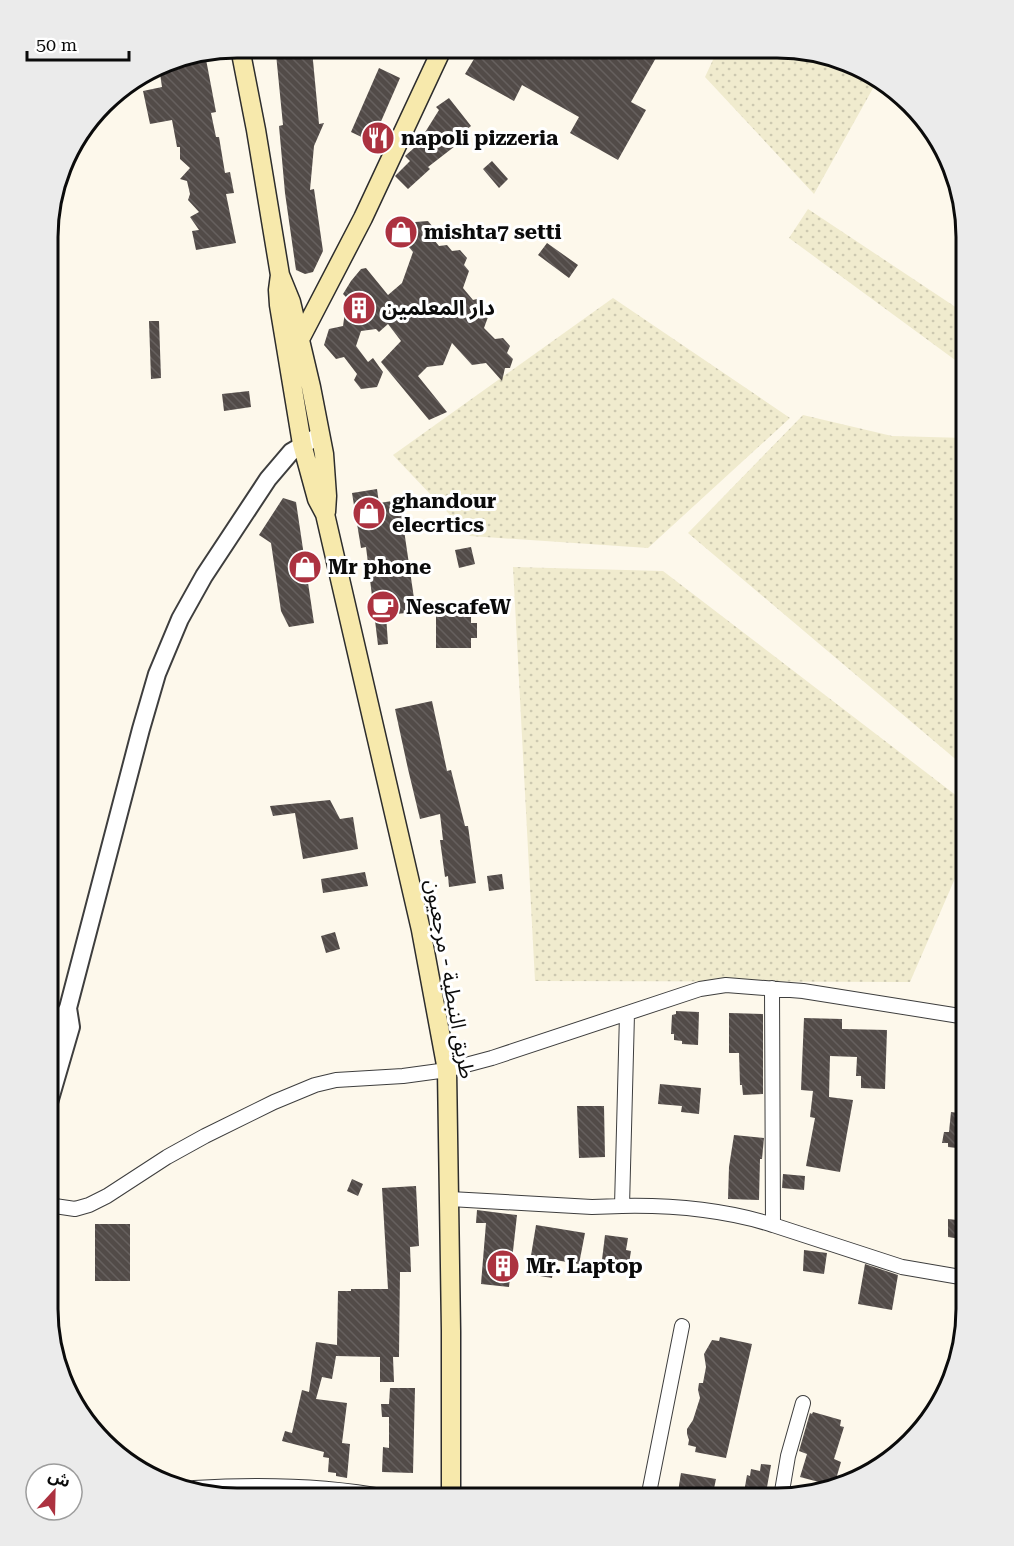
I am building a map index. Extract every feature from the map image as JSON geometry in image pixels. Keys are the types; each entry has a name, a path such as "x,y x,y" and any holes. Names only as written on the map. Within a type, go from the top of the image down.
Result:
{"main road":[{"name":"طريق النبطية - مرجعيون","path":"242,59 280,275 279,297 320,435 327,478 325,514"},
{"path":"295,356 316,333 344,265 347,250 437,59"},
{"name":"طريق النبطية - مرجعيون","path":"295,356 302,444 317,499 325,514 418,919 447,1070 450,1199 450,1488"}],"street":[{"path":"60,1025 68,1008 157,674 180,619 204,576 268,478 282,461 302,444 320,435"},
{"path":"59,1207 75,1209 90,1205 205,1136 274,1102 315,1085 336,1080 403,1076 447,1070 492,1058 700,989 726,985 803,991 955,1015"},
{"path":"772,988 773,1225"},
{"path":"622,1206 627,1014"},
{"path":"450,1199 592,1207 653,1206 736,1215 902,1267 955,1276"},
{"path":"650,1488 682,1326"},
{"path":"783,1487 788,1456 803,1403"},
{"path":"222,1487 259,1485 311,1488"}],"shaded area":[{"path":"713,59 800,60 845,72 873,88 814,194 705,77"},
{"path":"808,209 956,307 956,361 789,238"},
{"path":"613,298 790,418 648,548 470,536 393,455"},
{"path":"803,415 892,436 956,438 956,759 688,533"},
{"path":"513,567 663,571 955,795 955,877 910,982 535,981"}],"building":[{"path":"276,59 313,59 319,124 324,123 314,146 310,190 314,189 323,251 313,272 305,274 296,270 285,193 279,126 283,125"},
{"path":"474,59 655,59 631,102 646,110 618,160 570,133 579,117 522,85 514,101 465,74"},
{"path":"206,62 216,112 211,113 216,137 219,137 225,173 230,172 234,193 226,194 236,243 196,250 192,231 199,230 190,217 199,212 188,200 190,194 187,181 180,179 190,168 180,159 180,147 177,147 172,120 150,124 143,91 162,87 160,76 180,68"},
{"path":"379,68 400,78 372,142 351,132"},
{"path":"449,98 471,126 455,139 459,143 428,167 430,169 408,189 395,176 410,161 405,156 414,148 411,145 424,134 439,110 436,107"},
{"path":"492,161 508,179 499,188 483,169"},
{"path":"428,221 433,227 430,235 439,246 447,245 452,251 460,250 467,258 464,265 469,271 463,288 473,300 481,298 486,305 484,312 488,317 484,328 495,339 503,338 510,346 507,353 513,359 510,368 505,368 502,381 486,363 472,365 452,343 443,365 427,367 418,376 447,412 429,420 381,362 401,341 388,324 379,332 376,329 361,331 356,346 368,362 373,358 383,372 377,387 361,389 354,380 357,374 344,357 336,359 324,345 329,329 343,326 347,298 343,294 361,269 366,268 388,295 402,283 413,252 390,224"},
{"path":"547,243 578,265 569,278 538,255"},
{"path":"149,321 159,321 161,378 151,379"},
{"path":"249,391 251,407 224,411 222,394"},
{"path":"377,489 379,503 399,500 402,520 410,519 412,529 404,530 416,612 386,615 388,644 378,645 366,547 361,548 352,493"},
{"path":"283,498 296,502 314,623 289,627 281,611 271,543 259,535"},
{"path":"471,547 475,564 459,568 455,550"},
{"path":"436,612 471,612 471,623 477,623 477,638 471,638 471,648 436,648"},
{"path":"432,701 447,771 451,770 465,826 468,826 476,883 449,887 448,876 445,877 440,840 443,840 440,814 420,819 395,709"},
{"path":"330,800 340,819 353,817 358,849 303,859 295,813 273,816 270,806"},
{"path":"365,872 368,886 323,893 321,879"},
{"path":"502,874 504,889 489,891 487,876"},
{"path":"335,932 340,949 326,953 321,936"},
{"path":"676,1011 699,1012 698,1045 682,1044 682,1041 674,1040 674,1034 671,1034 672,1015 676,1014"},
{"path":"729,1013 763,1014 763,1094 743,1095 742,1085 740,1085 739,1053 729,1053"},
{"path":"804,1018 842,1019 842,1029 887,1030 885,1089 861,1088 861,1076 856,1076 857,1057 830,1056 829,1097 853,1100 840,1172 806,1166 815,1118 810,1117 813,1091 801,1090"},
{"path":"660,1084 701,1088 699,1114 681,1112 682,1106 658,1104"},
{"path":"577,1106 604,1106 605,1157 579,1158"},
{"path":"951,1112 955,1113 955,1148 948,1147 948,1143 942,1143 944,1132 949,1132"},
{"path":"734,1135 764,1138 762,1159 760,1159 759,1200 728,1199 729,1167"},
{"path":"783,1174 805,1176 804,1190 782,1188"},
{"path":"352,1179 363,1184 358,1196 347,1191"},
{"path":"416,1186 419,1246 410,1247 411,1272 400,1272 399,1357 393,1357 394,1382 380,1382 380,1357 336,1356 332,1379 322,1377 316,1399 347,1403 342,1443 350,1444 347,1478 336,1476 336,1473 328,1472 329,1458 323,1457 324,1452 282,1441 285,1431 292,1433 302,1390 309,1392 316,1342 337,1345 338,1291 388,1289 382,1188"},
{"path":"477,1210 517,1215 509,1287 481,1284 486,1223 476,1223"},
{"path":"948,1219 955,1220 955,1238 948,1237"},
{"path":"95,1224 130,1224 130,1281 95,1281"},
{"path":"536,1225 585,1233 579,1264 555,1260 552,1278 528,1274"},
{"path":"605,1235 628,1238 626,1250 631,1251 629,1263 625,1262 623,1272 601,1268"},
{"path":"804,1250 827,1253 824,1274 803,1271"},
{"path":"865,1264 898,1275 892,1310 858,1304"},
{"path":"720,1337 752,1344 726,1458 695,1452 696,1447 688,1445 687,1434 700,1398 699,1383 703,1383 706,1367 704,1354 712,1340 719,1341"},
{"path":"390,1388 415,1388 413,1473 382,1472 383,1447 389,1448 389,1417 382,1417 381,1404 389,1404"},
{"path":"813,1412 841,1420 840,1426 844,1427 834,1459 841,1462 837,1477 819,1482 800,1477 807,1454 799,1451 810,1413"},
{"path":"761,1464 771,1465 767,1488 745,1488 747,1475 750,1476 751,1469 760,1471"},
{"path":"681,1473 716,1479 714,1488 679,1488"}],"place":[{"name":"napoli pizzeria","path":"378,138"},
{"name":"mishta7 setti","path":"401,232"},
{"name":"دار المعلمين","path":"359,308"},
{"name":"ghandour elecrtics","path":"369,513"},
{"name":"Mr phone","path":"305,567"},
{"name":"NescafeW","path":"383,607"},
{"name":"Mr. Laptop","path":"503,1266"}]}
